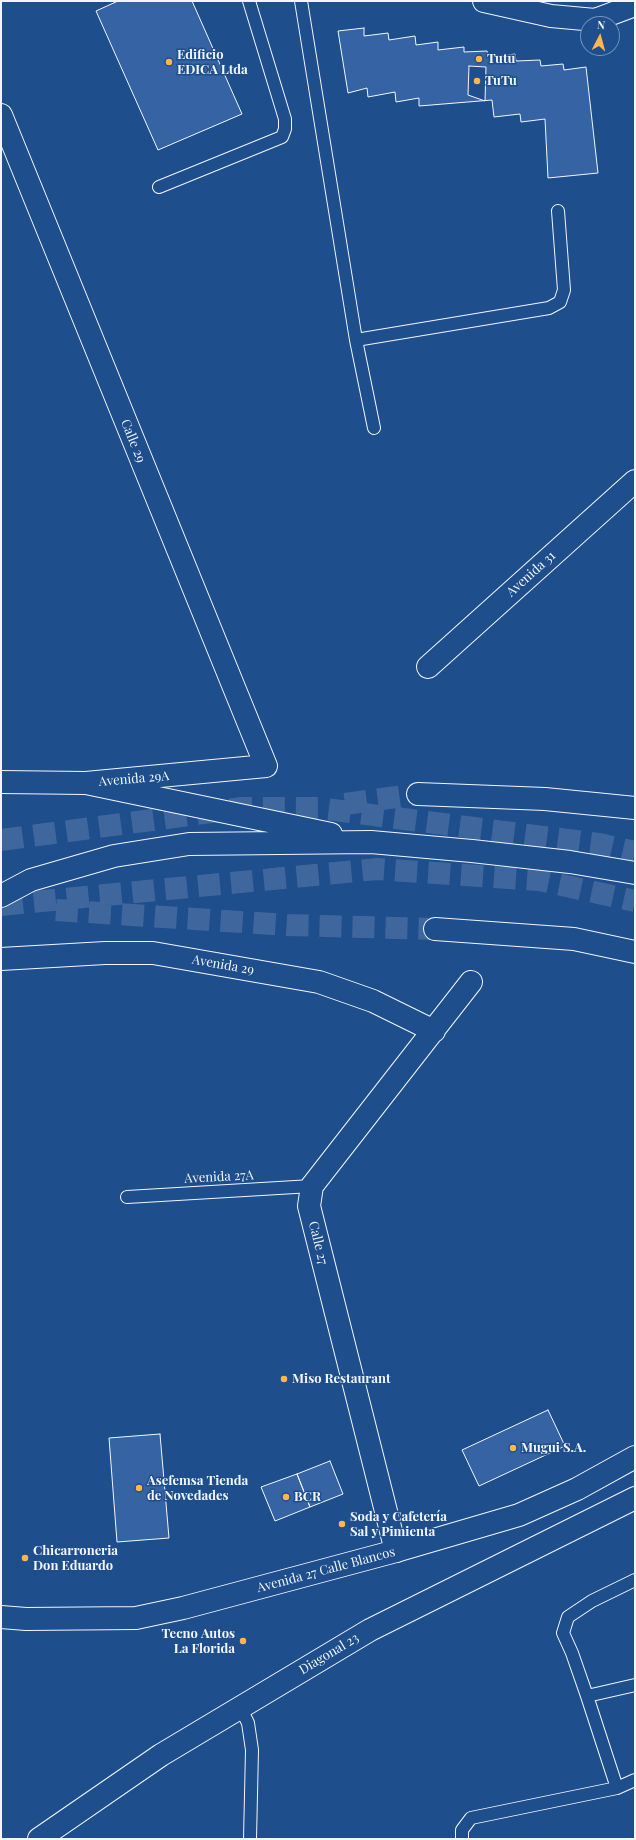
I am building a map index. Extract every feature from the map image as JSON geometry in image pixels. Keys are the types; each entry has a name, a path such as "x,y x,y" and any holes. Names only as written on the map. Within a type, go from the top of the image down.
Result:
{"main road":[{"path":"492,2 551,16 595,20 635,6"},
{"name":"Calle 29","path":"1,115 266,766"},
{"name":"Avenida 31","path":"428,667 635,481"},
{"name":"Avenida 29A","path":"1,782 86,783 266,766"},
{"path":"86,783 371,842"},
{"path":"418,794 545,799 635,808"},
{"path":"1,896 31,880 114,856 189,844 371,842 570,862 635,873"},
{"path":"435,929 574,939 635,952"},
{"name":"Avenida 29","path":"1,959 105,953 153,953 319,982 373,1001 434,1031"},
{"name":"Calle 27","path":"396,1551 308,1206 312,1186 471,982"},
{"name":"Avenida 27 Calle Blancos","path":"1,1617 26,1619 136,1618 183,1608 396,1551 519,1515 577,1489 635,1458"},
{"name":"Diagonal 23","path":"39,1839 161,1755 240,1706 370,1630 635,1498"}],"lane":[{"path":"159,187 282,137 286,129 285,119 249,1"},
{"path":"301,1 356,340 374,428"},
{"path":"356,340 549,308 560,302 564,290 558,211"},
{"name":"Avenida 27A","path":"127,1197 312,1186"},
{"path":"617,1788 587,1696 563,1633 568,1617 592,1601 635,1580"},
{"path":"587,1696 635,1685"},
{"path":"240,1706 248,1723 252,1750 250,1839"},
{"path":"462,1839 462,1830 471,1818 617,1788 635,1780"}],"building":[{"name":"Edificio EDICA Ltda","path":"118,1 192,1 242,114 158,150 96,11"},
{"path":"364,28 364,36 388,33 389,40 415,36 416,45 438,42 438,50 464,47 464,52 487,51 489,58 515,54 516,61 540,60 541,66 563,64 564,70 586,67 598,173 548,178 545,119 521,122 520,114 494,117 492,100 419,106 419,98 396,102 395,92 368,97 367,88 348,93 338,31"},
{"name":"TuTu","path":"469,66 486,67 485,101 468,95"},
{"name":"Mugui S.A.","path":"548,1410 565,1446 479,1486 462,1450"},
{"name":"Asefemsa Tienda de Novedades","path":"160,1434 169,1538 117,1542 109,1438"},
{"path":"330,1461 343,1494 310,1507 297,1474"},
{"name":"BCR","path":"297,1474 310,1507 275,1521 261,1487"}],"tunnel":[{"path":"345,804 418,794"},
{"path":"1,840 242,808 318,808 599,844 635,852"},
{"path":"1,905 377,869 539,880 635,901"},
{"path":"56,910 287,925 435,929"}],"place":[{"name":"Tutu","path":"479,59"},
{"name":"Edificio EDICA Ltda","path":"169,62"},
{"name":"TuTu","path":"477,81"},
{"name":"Miso Restaurant","path":"284,1379"},
{"name":"Mugui S.A.","path":"513,1448"},
{"name":"Asefemsa Tienda de Novedades","path":"139,1488"},
{"name":"BCR","path":"286,1497"},
{"name":"Soda y Cafetería Sal y Pimienta","path":"342,1524"},
{"name":"Chicarroneria Don Eduardo","path":"25,1558"},
{"name":"Tecno Autos La Florida","path":"243,1641"}]}
